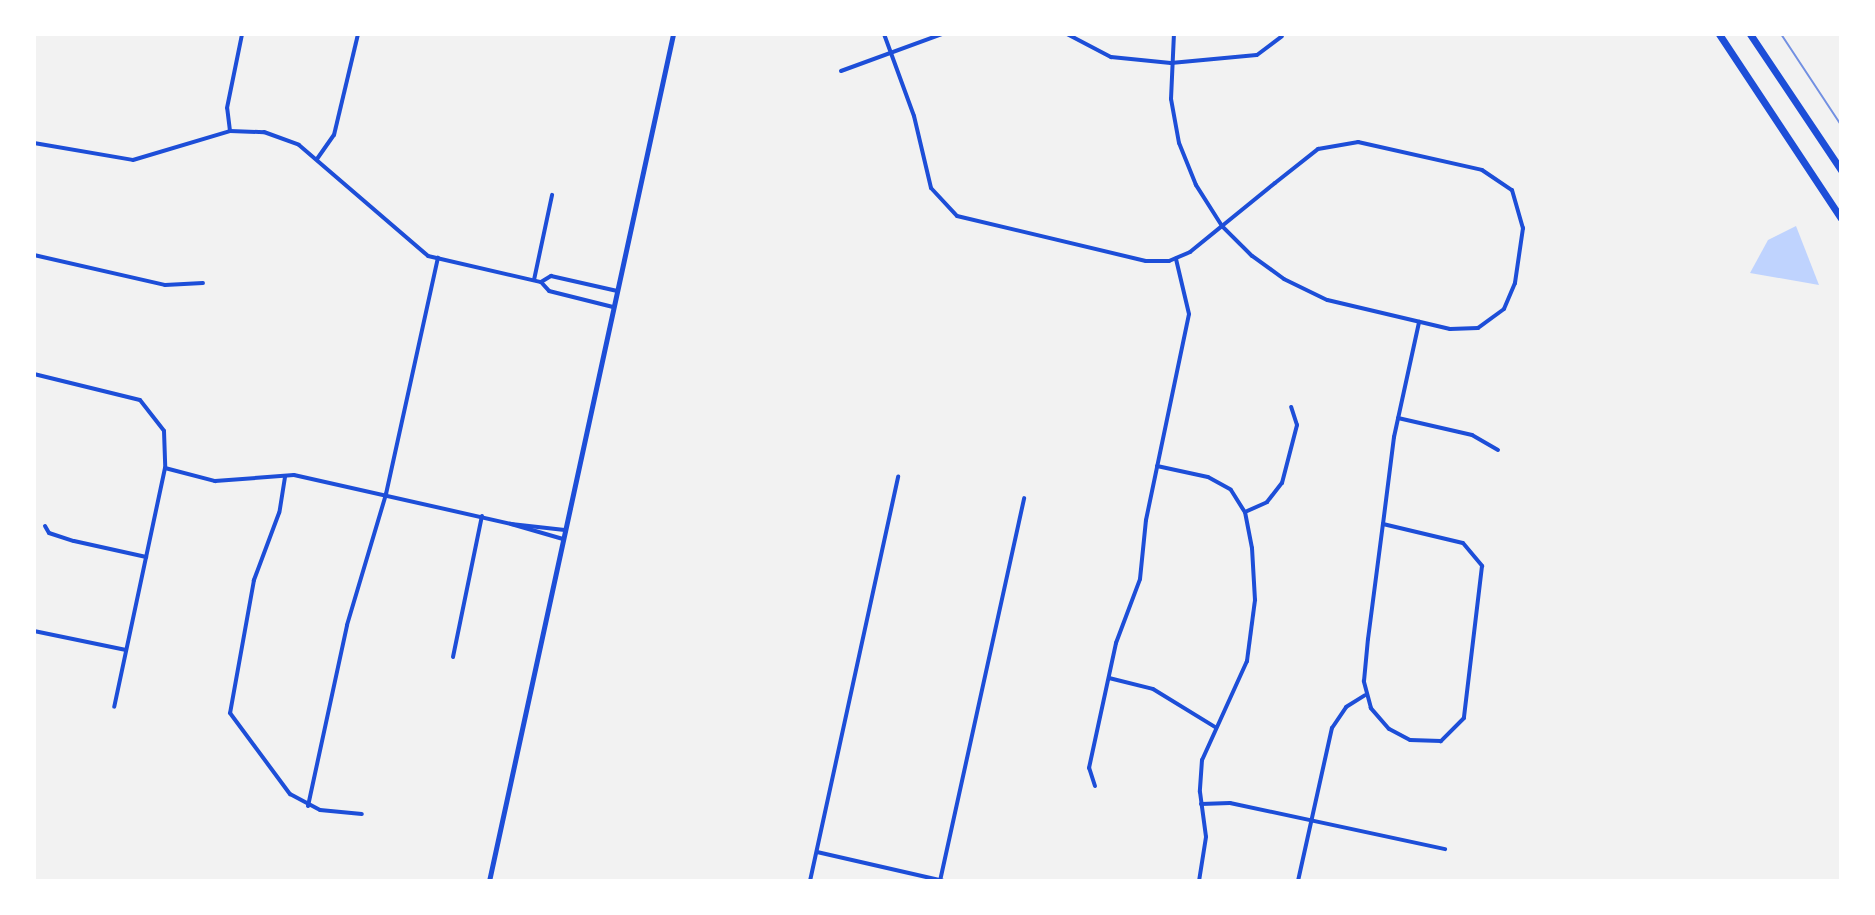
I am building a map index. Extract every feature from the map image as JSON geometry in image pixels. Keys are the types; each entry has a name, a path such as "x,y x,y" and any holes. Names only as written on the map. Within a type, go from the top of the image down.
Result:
{"main road":[{"path":"1719,34 1841,218"},
{"path":"1750,34 1841,170"}],"street":[{"path":"230,131 227,108 242,34"},
{"path":"317,159 334,135 358,34"},
{"path":"489,881 673,34"},
{"path":"884,34 914,116 931,186 950,212 970,221 1146,261 1176,259 1222,226 1318,149 1342,141 1487,172 1503,181 1520,206 1523,228 1513,293 1492,321 1462,330 1334,302 1297,287 1252,256 1222,226 1196,185 1179,143 1171,63 1174,34"},
{"path":"841,71 942,34"},
{"path":"1067,34 1111,57 1171,63 1257,55 1282,36"},
{"path":"34,143 133,160 230,131 264,132 299,145 409,241 438,258 534,280 541,282 549,291 613,307"},
{"path":"534,280 552,195"},
{"path":"34,255 165,285 203,283"},
{"path":"308,806 347,625 386,494 438,258"},
{"path":"1095,786 1089,768 1109,678 1140,579 1157,466 1189,314 1176,259"},
{"path":"541,282 551,276 617,291"},
{"path":"1383,524 1466,545 1480,559 1483,581 1466,711 1454,734 1429,743 1398,735 1379,720 1365,695 1383,524 1398,418 1419,322"},
{"path":"34,374 140,400 164,431 165,468 114,707"},
{"path":"1245,512 1267,502 1282,483 1297,425 1291,407"},
{"path":"1398,418 1472,435 1498,450"},
{"path":"1157,466 1219,482 1245,512 1255,570 1252,631 1240,679 1202,760 1201,804 1206,837 1199,881"},
{"path":"165,468 215,481 285,477 386,494 563,539"},
{"path":"810,881 898,476"},
{"path":"285,477 279,513 254,580 230,713 267,768 290,794 308,806 362,814"},
{"path":"816,851 941,881 1024,498"},
{"path":"453,657 482,516"},
{"path":"511,524 565,530"},
{"path":"45,526 49,533 74,541 146,557"},
{"path":"34,631 126,650"},
{"path":"1109,678 1150,688 1215,727"},
{"path":"1298,881 1335,721 1365,695"},
{"path":"1201,804 1230,803 1445,849"}],"water":[{"path":"1796,226 1819,285 1750,273 1768,240"}],"railway":[{"path":"1781,34 1841,125"}]}
